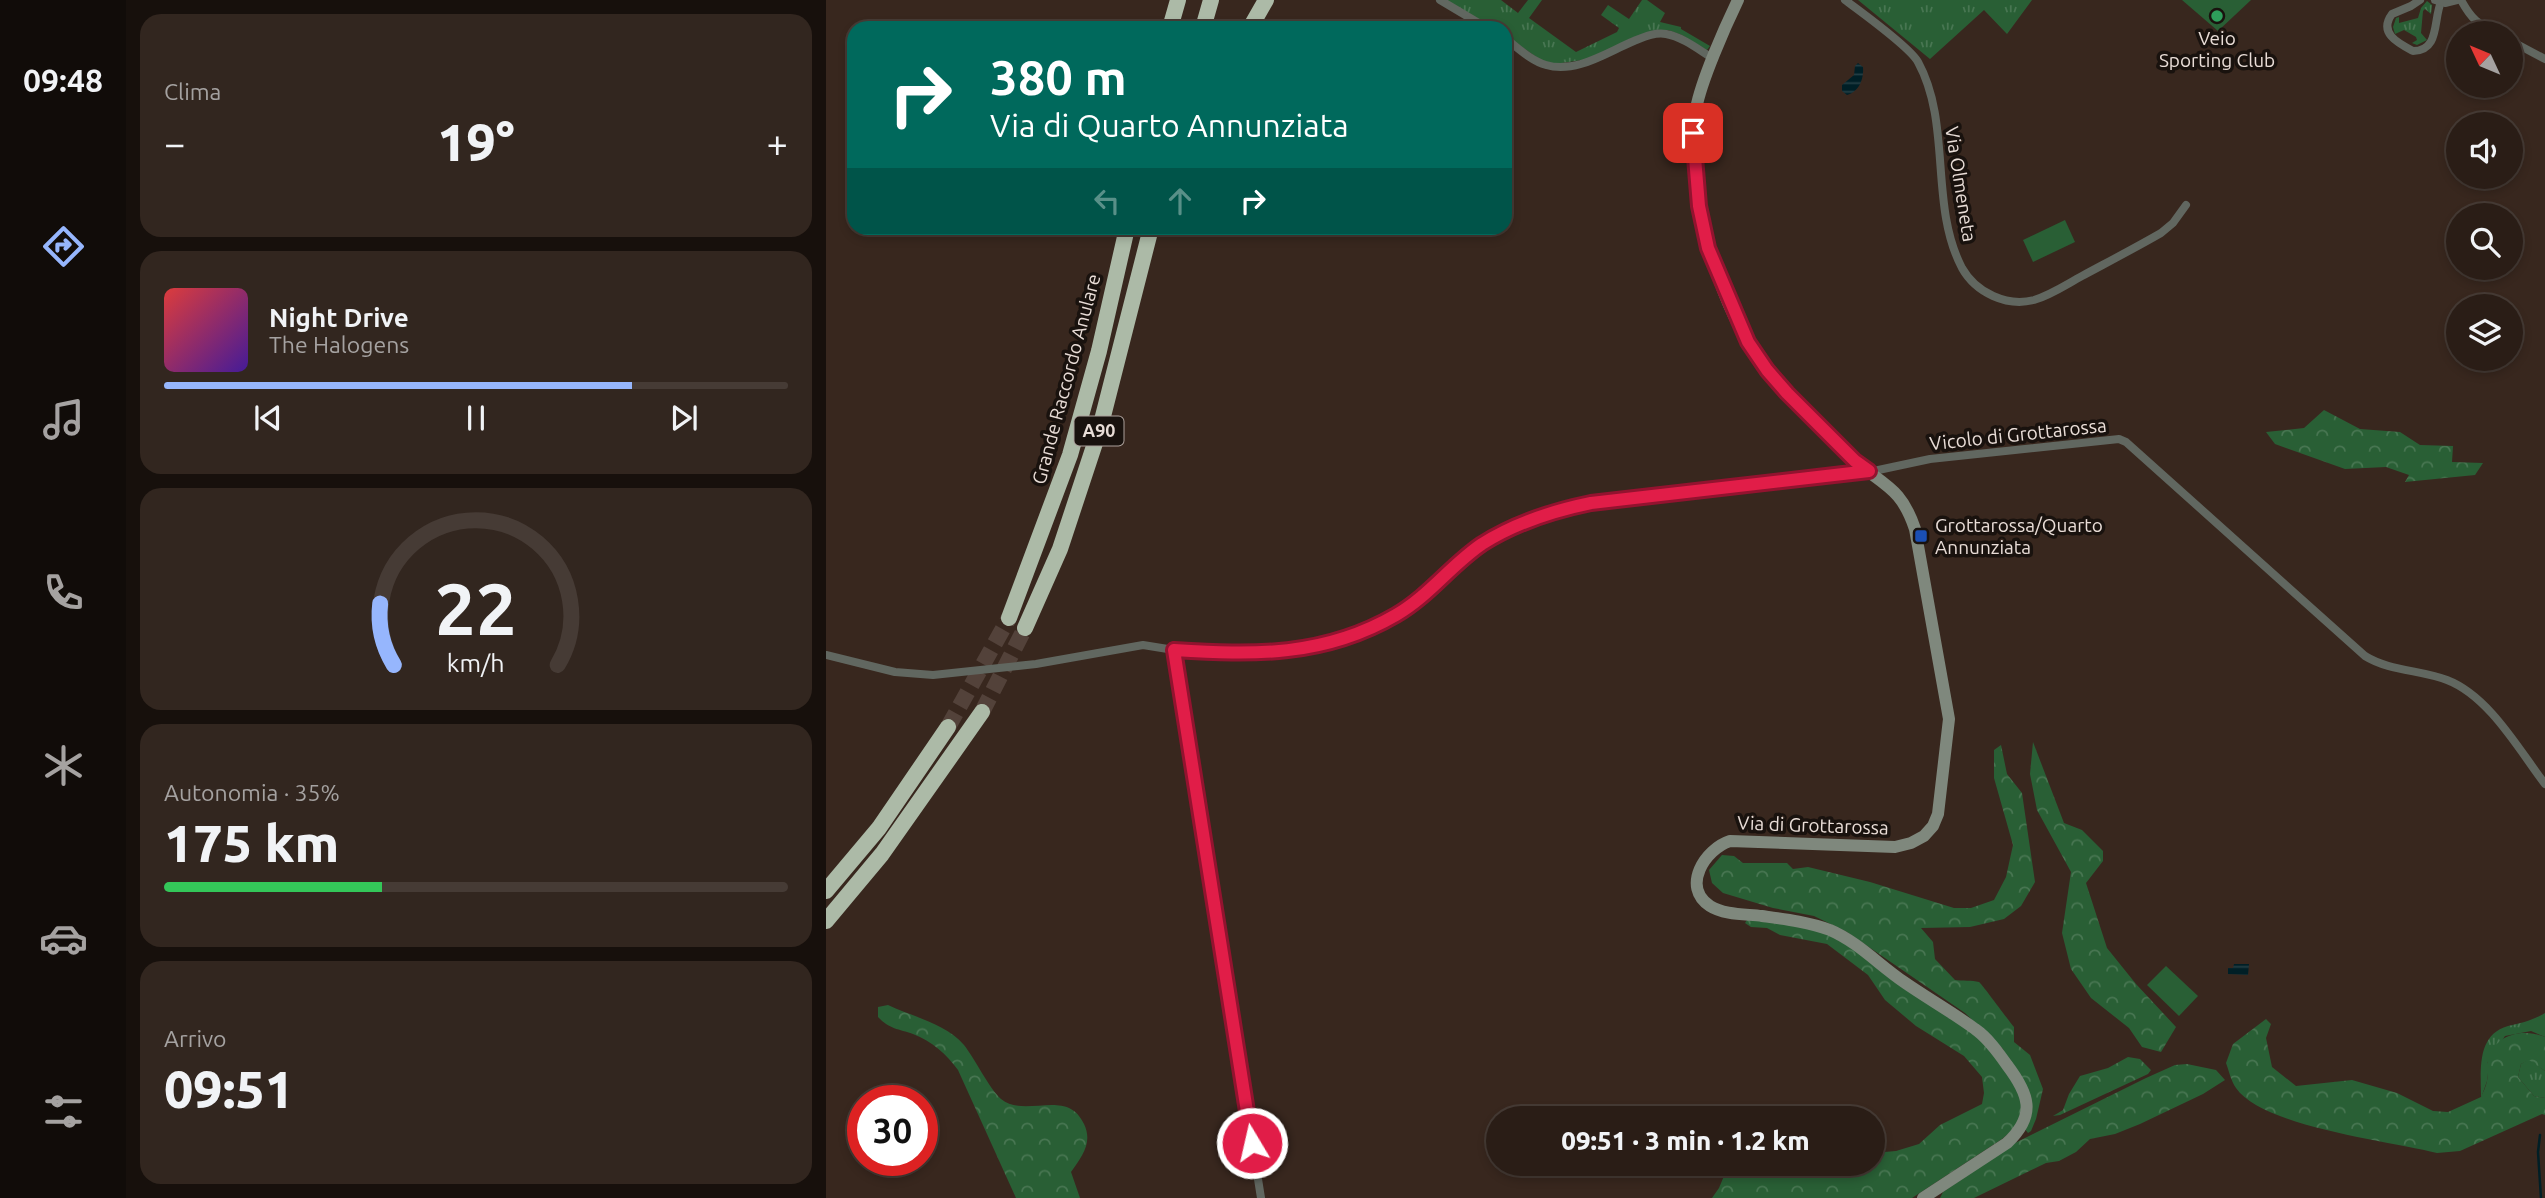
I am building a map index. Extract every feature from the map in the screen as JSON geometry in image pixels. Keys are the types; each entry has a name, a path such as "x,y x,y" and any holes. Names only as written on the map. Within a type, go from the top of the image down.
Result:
{"highway":[{"path":"1172,21 1178,0"},
{"path":"1183,21 1189,0"},
{"path":"1205,21 1211,0"},
{"path":"1254,21 1266,0"},
{"name":"Grande Raccordo Anulare","path":"1009,618 1070,455 1099,351 1125,235"},
{"name":"A90","path":"1025,628 1060,549 1100,428 1151,235"},
{"path":"826,920 882,854 982,712"},
{"path":"826,891 879,828 948,727"}],"street":[{"path":"1440,0 1475,21"},
{"name":"Via di Grottarossa","path":"1738,0 1696,107 1693,133 1699,206 1708,248 1730,304 1758,358 1787,393 1855,461 1904,501 1915,529 1949,719 1938,814 1933,826 1924,836 1895,847 1742,840 1720,844 1702,863 1698,876 1698,891 1711,907 1726,912 1794,921 1829,930 1857,944 1885,969 1977,1030 1993,1046 2019,1081 2027,1104 2024,1124 2018,1132 2007,1143 1923,1198"},
{"name":"Via Olmeneta","path":"1845,0 1916,58 1927,81 1950,234 1964,272 1982,290 2016,302 2045,296 2161,233 2173,223 2186,205"},
{"path":"2420,0 2392,14 2387,23 2387,30 2393,40 2413,51 2426,48 2432,40 2438,1 2459,0 2474,21"},
{"path":"1512,43 1534,59 1559,67 1582,64 1630,43 1660,34 1679,38 1714,59"},
{"path":"2524,48 2545,59"},
{"name":"Vicolo di Grottarossa","path":"826,655 895,672 933,675 1036,664 1143,645 1174,650 1257,654 1312,647 1357,634 1382,623 1410,606 1482,544 1522,523 1555,510 1591,503 1869,471 1930,459 2119,439 2126,442 2365,656 2376,662 2448,680 2472,693 2493,715 2545,784"},
{"path":"1174,650 1261,1198"}],"green space":[{"path":"1446,0 1501,0 1518,13 1528,0 1542,0 1529,18 1576,52 1617,32 1619,28 1601,15 1608,5 1629,19 1642,0 1647,0 1665,13 1660,22 1681,27 1710,46 1707,50 1682,35 1668,30 1654,31 1589,59 1555,64 1542,61 1512,40 1512,21 1482,21"},
{"path":"1858,0 2032,0 2007,34 1984,10 1930,59"},
{"name":"Veio Sporting Club","path":"2182,0 2251,0 2218,31"},
{"path":"2427,1 2432,5 2431,14 2425,9 2423,11 2421,33 2427,40 2417,45 2412,43 2417,40 2416,37 2404,30 2395,34 2393,27 2396,18 2399,17 2399,23 2418,18"},
{"path":"2065,220 2075,242 2033,262 2023,240"},
{"path":"2324,410 2360,429 2400,432 2420,445 2453,446 2452,462 2483,463 2475,475 2405,482 2409,475 2386,467 2345,469 2275,444 2266,432 2304,428"},
{"path":"2033,742 2064,823 2082,830 2103,851 2103,861 2086,883 2107,948 2176,1027 2161,1052 2142,1047 2129,1028 2091,998 2071,969 2062,933 2071,872 2037,810 2030,774"},
{"path":"2001,745 2007,774 2022,793 2035,882 2021,906 2004,919 1970,927 1921,928 1933,942 1935,959 1955,980 1979,982 2014,1027 2014,1042 2030,1055 2043,1089 2036,1119 2028,1133 2024,1128 2030,1118 2003,1049 1965,1013 1847,932 1814,916 1773,908 1723,893 1712,883 1709,870 1722,855 1734,856 1743,863 1787,863 1793,869 1808,867 1870,882 1954,908 1971,908 1994,900 2006,877 2013,845 1994,778 1994,750"},
{"path":"1747,920 1780,922 1823,930 1852,945 1998,1052 2017,1083 2022,1103 2021,1116 2016,1127 1912,1198 1712,1198 1724,1176 1885,1176 1885,1152 1919,1144 1940,1125 1982,1104 1984,1093 1982,1077 1964,1056 1916,1026 1885,1000 1868,975 1827,944 1780,935 1767,928 1751,927 1745,923"},
{"path":"2166,966 2198,996 2179,1016 2147,985"},
{"path":"888,1005 938,1026 956,1037 1001,1099 1022,1106 1057,1105 1077,1113 1084,1124 1087,1137 1085,1149 1071,1172 1080,1198 1016,1198 958,1070 926,1040 882,1021 878,1017 878,1007"},
{"path":"2545,1013 2545,1037 2531,1031 2505,1036 2487,1063 2487,1081 2481,1098 2482,1055 2490,1037 2508,1026"},
{"path":"2266,1019 2271,1024 2266,1038 2272,1067 2296,1086 2352,1080 2397,1093 2433,1111 2448,1112 2481,1097 2487,1081 2490,1054 2501,1040 2527,1033 2545,1037 2545,1071 2529,1060 2521,1064 2518,1077 2534,1096 2545,1098 2545,1115 2460,1151 2437,1153 2299,1123 2250,1101 2231,1079 2226,1063 2233,1044"},
{"path":"2128,1057 2140,1059 2151,1070 2148,1074 2053,1116 2063,1110 2080,1076 2108,1068"},
{"path":"2529,1059 2545,1071 2545,1098 2534,1096 2518,1077 2521,1064"},
{"path":"2187,1064 2216,1070 2225,1080 2203,1094 2140,1124 2115,1134 2090,1139 2076,1152 2059,1161 2046,1163 1974,1198 1940,1198 1943,1192 2013,1144 2146,1078 2175,1065"}],"water":[{"path":"1858,63 1863,67 1862,80 1855,91 1847,95 1842,91 1842,85 1854,75"},
{"path":"2234,964 2249,964 2248,975 2228,974 2228,968 2233,968"}],"waterway":[{"path":"2540,1135 2538,1152 2541,1198"}],"tunnel":[{"path":"948,727 1009,618"},
{"path":"982,712 1025,628"}],"place":[{"name":"Veio Sporting Club","path":"2217,16"},
{"name":"Grottarossa/Quarto Annunziata","path":"1921,536"}],"route":[{"path":"1252,1143 1174,650 1257,654 1294,651 1357,634 1410,606 1482,544 1522,523 1555,510 1591,503 1869,471 1855,461 1787,393 1748,342 1708,248 1699,206 1693,133"}]}
